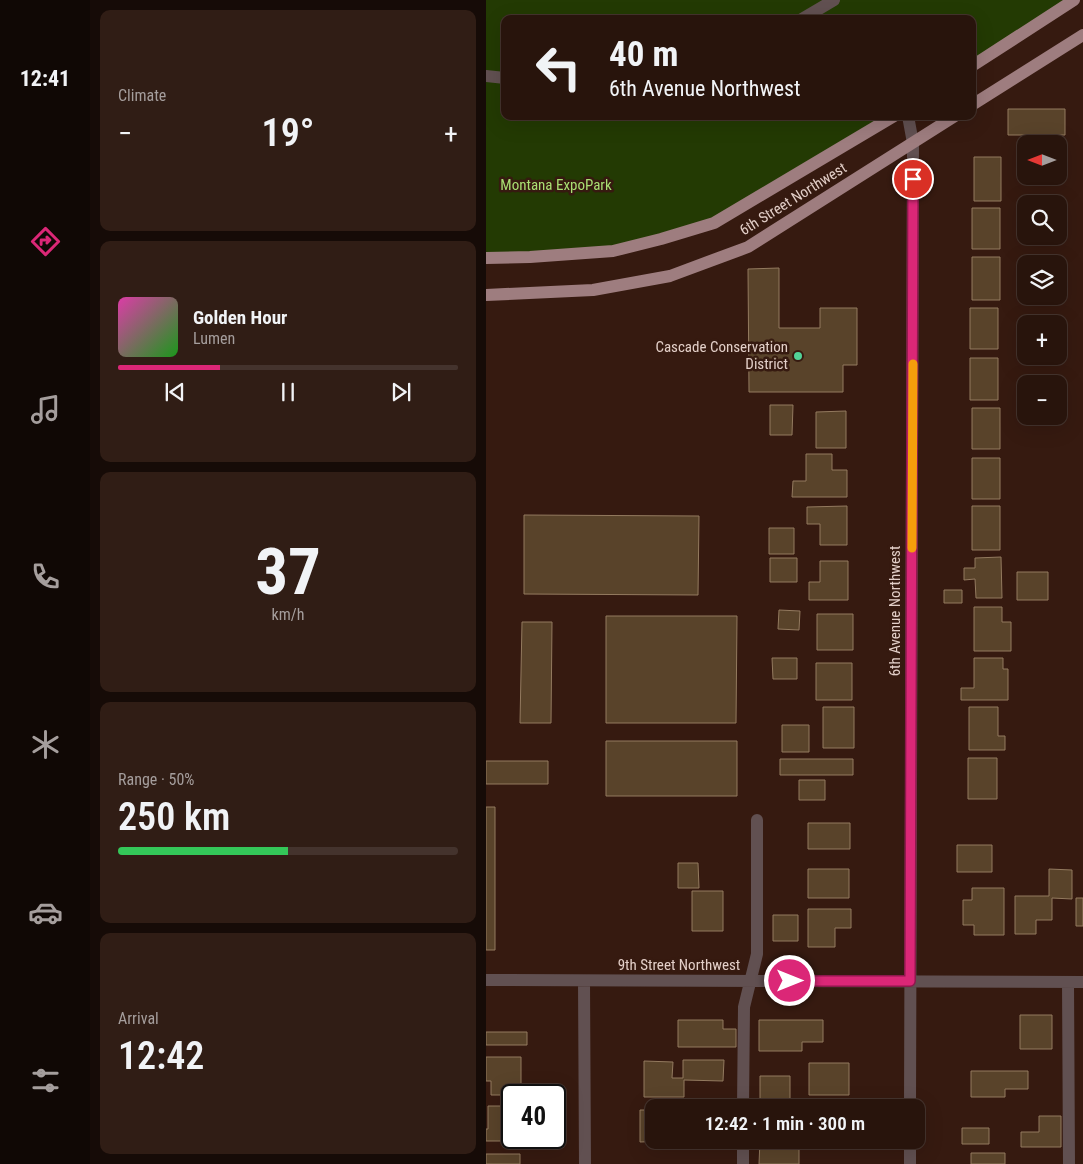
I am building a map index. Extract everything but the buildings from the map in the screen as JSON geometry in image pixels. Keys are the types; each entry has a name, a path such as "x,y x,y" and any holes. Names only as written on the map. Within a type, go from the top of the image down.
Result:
{"main road":[{"path":"976,63 1074,0"},
{"path":"976,103 1083,35"},
{"name":"6th Street Northwest","path":"486,258 613,251 714,223 887,120"},
{"name":"6th Street Northwest","path":"486,295 593,290 670,276 748,247 949,120"}],"street":[{"path":"809,15 834,0"},
{"path":"486,76 501,78"},
{"name":"6th Avenue Northwest","path":"909,120 914,143 910,1099"},
{"path":"743,1099 744,1007 757,954 757,820"},
{"name":"9th Street Northwest","path":"486,980 1083,982"},
{"path":"584,981 585,1164"},
{"path":"1068,982 1069,1164"},
{"path":"742,1164 743,1149"},
{"path":"910,1149 910,1164"}],"green space":[{"name":"Montana ExpoPark","path":"486,0 1074,0 976,63 976,15 501,15 501,120 887,120 714,223 613,251 486,258"}],"slow traffic":[{"path":"912,548 913,364"}],"place":[{"name":"Cascade Conservation District","path":"798,356"}],"route":[{"path":"790,981 910,981 913,179"}]}
